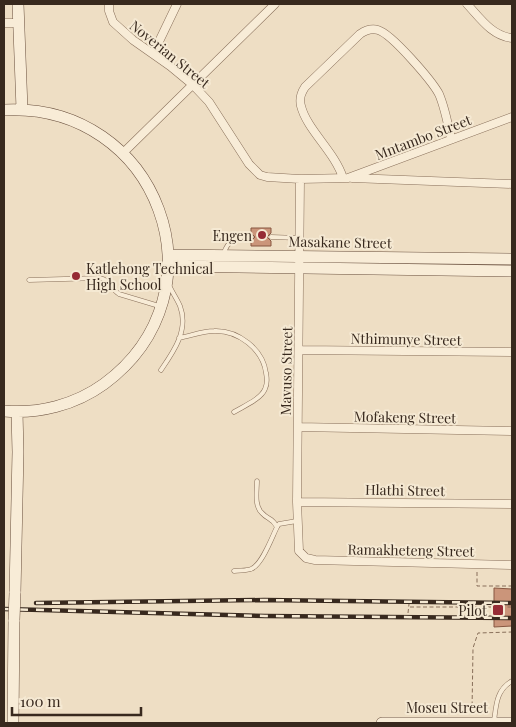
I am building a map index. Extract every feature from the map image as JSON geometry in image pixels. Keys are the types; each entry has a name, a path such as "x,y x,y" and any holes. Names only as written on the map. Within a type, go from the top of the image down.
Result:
{"street":[{"path":"18,4 22,110"},
{"name":"Noverian Street","path":"109,4 109,11 113,22 132,40 193,85 209,102 260,175 300,179 346,178 512,184"},
{"path":"153,54 177,4"},
{"path":"123,153 275,4"},
{"path":"467,4 494,32 512,38"},
{"path":"4,23 18,23"},
{"path":"346,178 304,113 300,100 301,93 360,34 368,30 380,30 391,38 429,79 438,93 451,139"},
{"path":"4,110 50,113 76,122 101,135 123,153 138,170 159,210 165,232 168,260 161,307 150,332 135,355 116,375 94,391 70,403 44,410 4,411"},
{"name":"Mntambo Street","path":"346,178 512,117"},
{"name":"Mavuso Street","path":"300,179 296,502 299,550 308,559"},
{"name":"Masakane Street","path":"168,260 223,256 512,258"},
{"name":"Masakane Street","path":"168,260 300,268 512,271"},
{"name":"Nthimunye Street","path":"299,350 512,352"},
{"path":"13,723 18,452 16,412"},
{"name":"Mofakeng Street","path":"298,428 512,431"},
{"name":"Hlathi Street","path":"296,502 512,504"},
{"name":"Ramakheteng Street","path":"308,559 512,565"},
{"name":"Moseu Street","path":"382,723 512,723"}],"lane":[{"path":"223,256 228,243 234,239 251,237"},
{"path":"271,237 300,238"},
{"path":"29,280 105,278 114,291 119,294 161,307"},
{"path":"161,370 178,344 183,321 180,307 166,280"},
{"path":"179,338 214,331 232,334 244,340 258,353 265,365 267,378 265,389 258,397 234,412"},
{"path":"257,481 259,511 274,520 277,526"},
{"path":"234,571 250,570 256,566 277,526 297,521"},
{"path":"494,722 498,695 506,684 512,681"}],"path":[{"path":"476,564 477,586 512,586"},
{"path":"408,614 409,606 512,607"},
{"path":"467,723 473,648 478,633 512,632"}],"building":[{"path":"251,228 271,228 271,233 267,237 271,241 271,246 251,246 251,241 255,237 251,233"},
{"name":"Pilot","path":"494,588 512,589 512,626 494,627"}],"railway":[{"path":"36,603 264,600 512,603"},
{"path":"4,609 265,616 512,618"}],"place":[{"name":"Engen","path":"262,235"},
{"name":"Katlehong Technical High School","path":"76,276"},
{"name":"Pilot","path":"498,610"}]}
